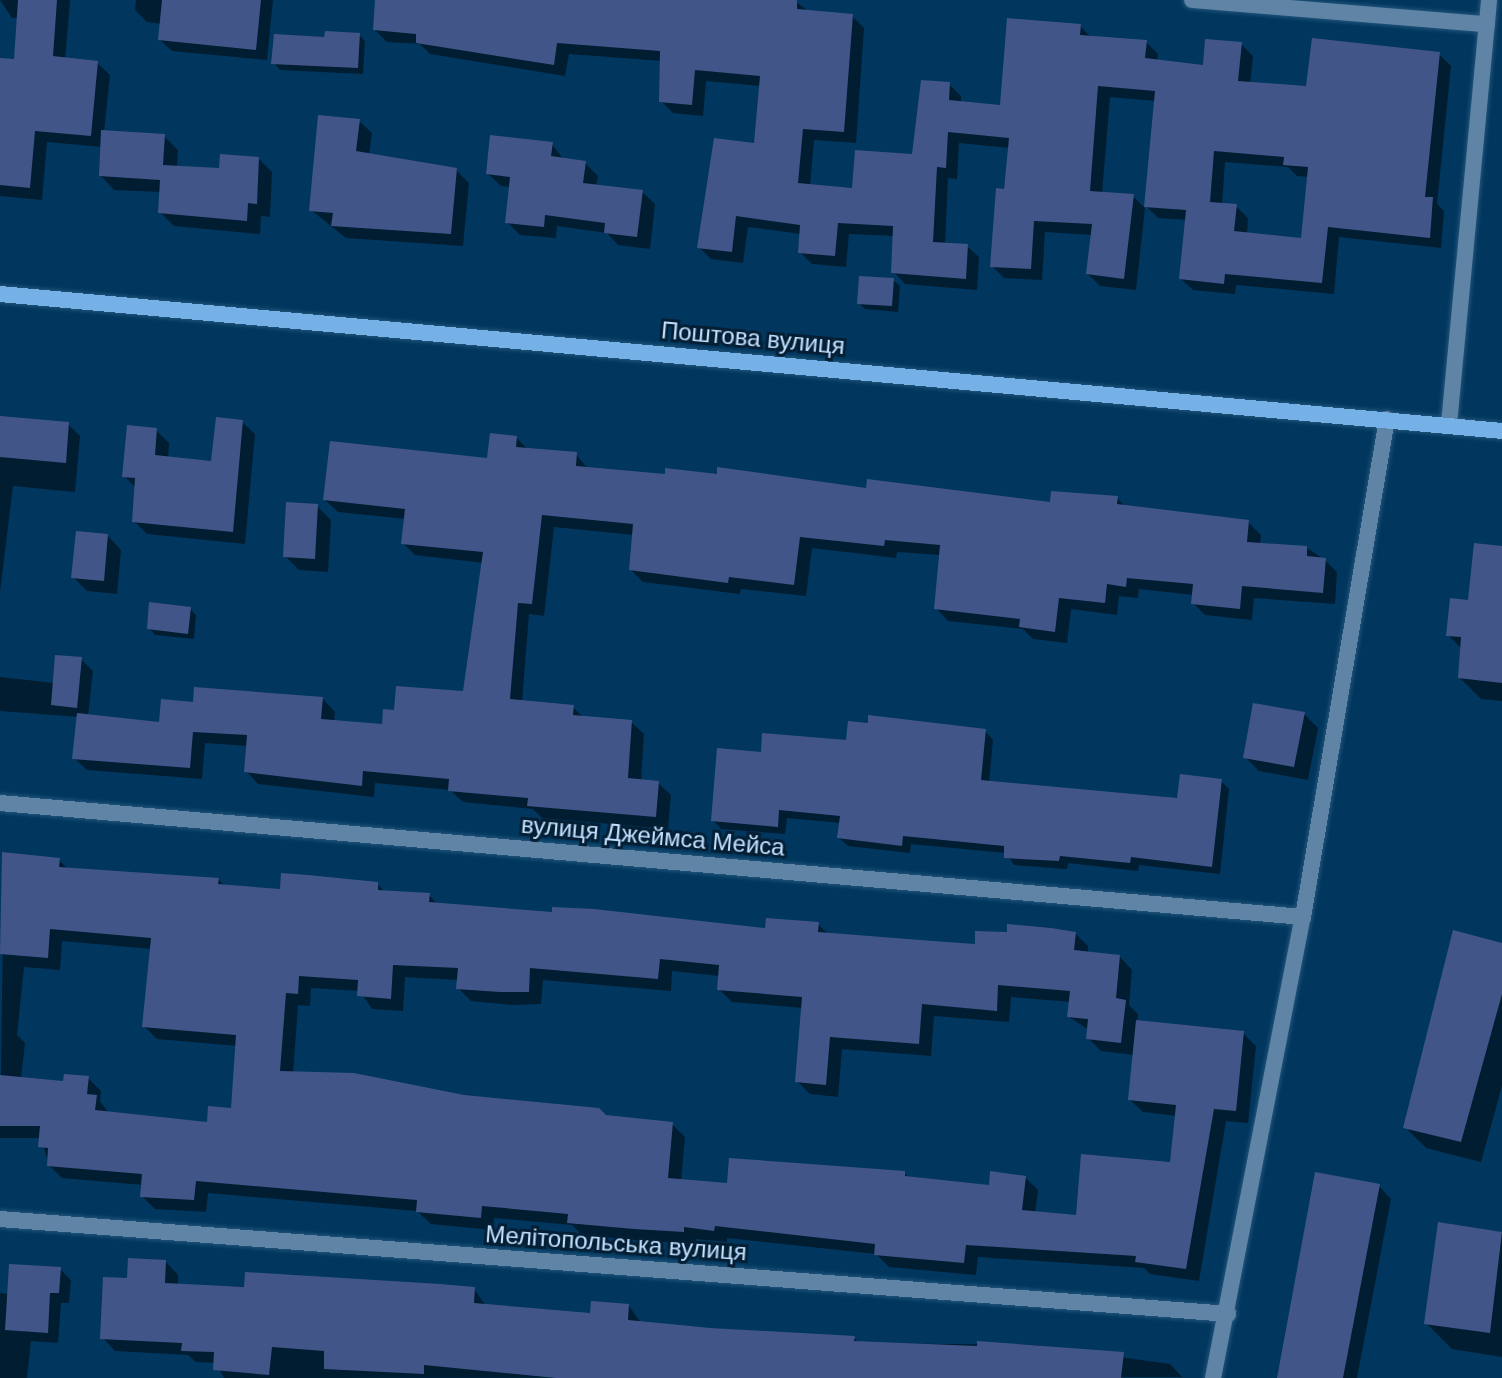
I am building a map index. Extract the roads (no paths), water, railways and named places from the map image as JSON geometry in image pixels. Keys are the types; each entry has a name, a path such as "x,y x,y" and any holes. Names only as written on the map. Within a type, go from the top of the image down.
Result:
{"street":[{"path":"1192,0 1487,24"},
{"path":"1449,424 1489,0"},
{"name":"Поштова вулиця","path":"0,294 1502,431"},
{"path":"1213,1378 1228,1314 1303,917 1387,419"},
{"name":"вулиця Джеймса Мейса","path":"0,803 1303,917"},
{"name":"Мелітопольська вулиця","path":"0,1219 1228,1314"}]}
